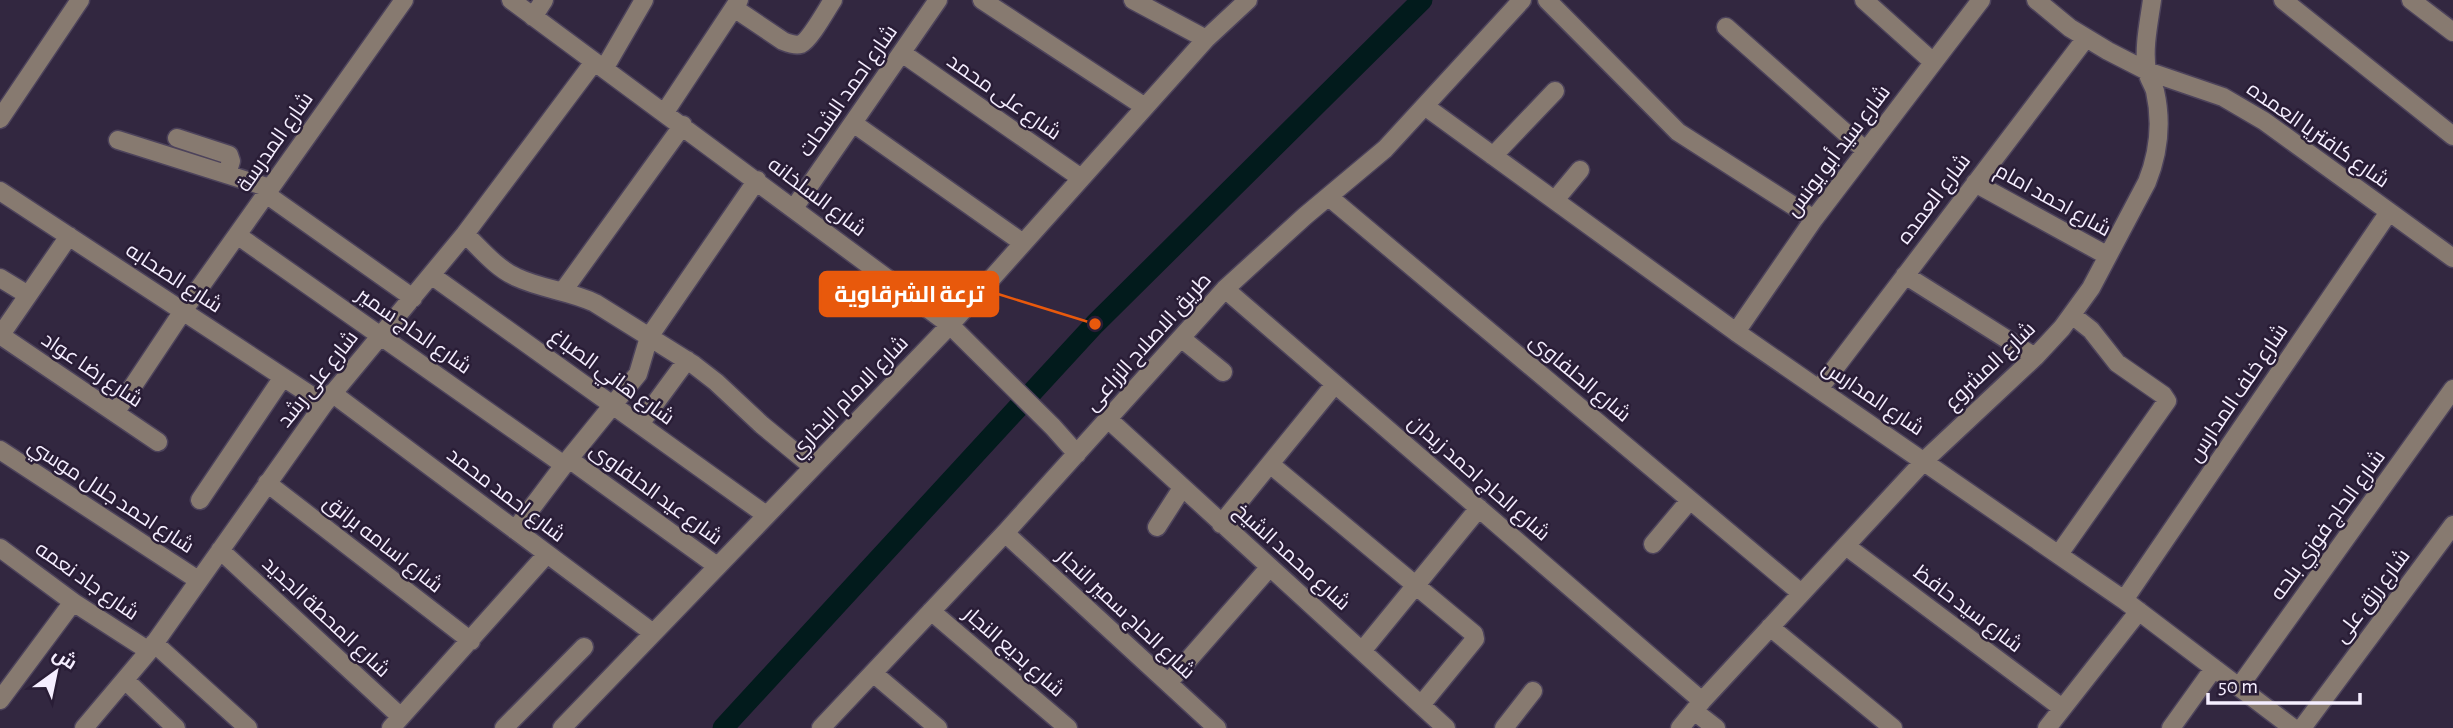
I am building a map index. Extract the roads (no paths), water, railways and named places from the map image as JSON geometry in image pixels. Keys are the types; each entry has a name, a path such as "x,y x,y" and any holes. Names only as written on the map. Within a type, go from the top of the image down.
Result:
{"street":[{"path":"0,119 80,0"},
{"name":"شارع المدرسة","path":"115,413 183,311 404,0"},
{"name":"شارع السلخانه","path":"511,0 950,325 1077,454"},
{"path":"534,16 544,0"},
{"name":"شارع على رشد","path":"84,728 152,647 328,398 465,234 599,65 644,0"},
{"path":"664,113 737,4 791,44 800,44 833,0"},
{"name":"شارع احمد الشحات","path":"794,208 938,0"},
{"path":"982,0 1145,107"},
{"path":"1133,0 1206,38"},
{"name":"شارع الامام البخاري","path":"562,728 950,325 1206,38 1248,0"},
{"name":"طريق الاصلاح الزراعى","path":"821,728 1077,454 1225,289 1305,216 1385,149 1522,0"},
{"path":"1547,0 1678,132 1814,219"},
{"path":"1864,0 1933,62"},
{"name":"شارع سيد أبو يونس","path":"1736,332 1814,219 1981,0"},
{"name":"شارع كافتريا العمده","path":"2036,0 2086,38 2147,71 2203,89 2240,106 2453,258"},
{"name":"شارع المشروع","path":"1680,728 1925,460 2035,357 2072,315 2091,288 2147,182 2156,156 2160,126 2154,90 2147,71 2147,32 2152,0"},
{"path":"2283,0 2453,136"},
{"path":"2411,0 2453,32"},
{"path":"1726,27 1866,151"},
{"name":"شارع العمده","path":"1819,389 2086,38"},
{"name":"شارع على محمد","path":"902,53 1081,178"},
{"path":"1493,156 1555,91"},
{"name":"شارع المدارس","path":"1426,107 1736,332 2124,600 2293,728"},
{"path":"853,123 1023,243"},
{"path":"564,291 683,125"},
{"path":"177,138 229,155 227,174"},
{"path":"118,140 227,174 268,191 413,298"},
{"path":"1555,201 1580,170"},
{"path":"515,530 638,374 649,337 757,180"},
{"name":"شارع احمد امام","path":"1975,183 2108,256"},
{"name":"شارع الصحابه","path":"0,191 283,377 328,398"},
{"name":"شارع الحلفاوى","path":"1329,197 1801,593"},
{"name":"شارع خلف المدارس","path":"2124,600 2389,212"},
{"path":"465,234 516,277 595,303 687,360 813,467"},
{"name":"شارع الحاج سمير","path":"237,235 566,462"},
{"path":"0,336 69,236"},
{"name":"شارع هاني الصباغ","path":"431,275 766,515"},
{"path":"1906,275 2035,357"},
{"path":"0,278 28,295"},
{"name":"شارع الحاج احمد زيدان","path":"1225,289 1479,508 1698,706 1716,728"},
{"path":"2059,554 2168,401 2117,363 2091,330 2072,315"},
{"name":"شارع رضا عواد","path":"0,336 158,442"},
{"path":"1181,338 1223,372"},
{"path":"640,425 687,360"},
{"path":"200,500 283,377"},
{"path":"1221,524 1335,384"},
{"name":"شارع الحاج فوزي بلحه","path":"2239,687 2453,389"},
{"name":"شارع احمد محمد","path":"328,398 515,530 653,633"},
{"name":"شارع محمد الشيخ","path":"1108,419 1446,728"},
{"name":"شارع احمد جلال موسي","path":"0,450 198,580"},
{"name":"شارع عيد الحلفاوى","path":"566,462 718,566"},
{"path":"1270,464 1470,628 1475,639 1421,705"},
{"name":"شارع اسامه برانق","path":"267,483 471,641"},
{"path":"1157,527 1182,488"},
{"path":"1653,544 1690,500"},
{"path":"1362,652 1479,508"},
{"name":"شارع رزق على","path":"2302,728 2453,525"},
{"name":"شارع الحاج سمير النجار","path":"1004,533 1217,728"},
{"name":"شارع سيد حافظ","path":"1846,546 2062,708"},
{"name":"شارع المحطة الجديد","path":"220,550 396,723"},
{"name":"شارع جاد نعمه","path":"2,553 73,601 152,647 248,728"},
{"path":"396,723 547,554"},
{"path":"1167,683 1269,568"},
{"path":"0,700 73,601"},
{"name":"شارع بديع النجار","path":"931,611 1068,728"},
{"path":"2047,728 2139,611"},
{"path":"1770,627 1893,728"},
{"path":"504,728 584,646"},
{"path":"2171,728 2214,668"},
{"path":"873,673 937,728"},
{"path":"125,680 176,728"},
{"path":"1504,728 1533,691"}],"waterway":[{"path":"723,728 1095,324 1422,0"}],"place":[{"name":"ترعة الشرقاوية","path":"1095,324"}]}
